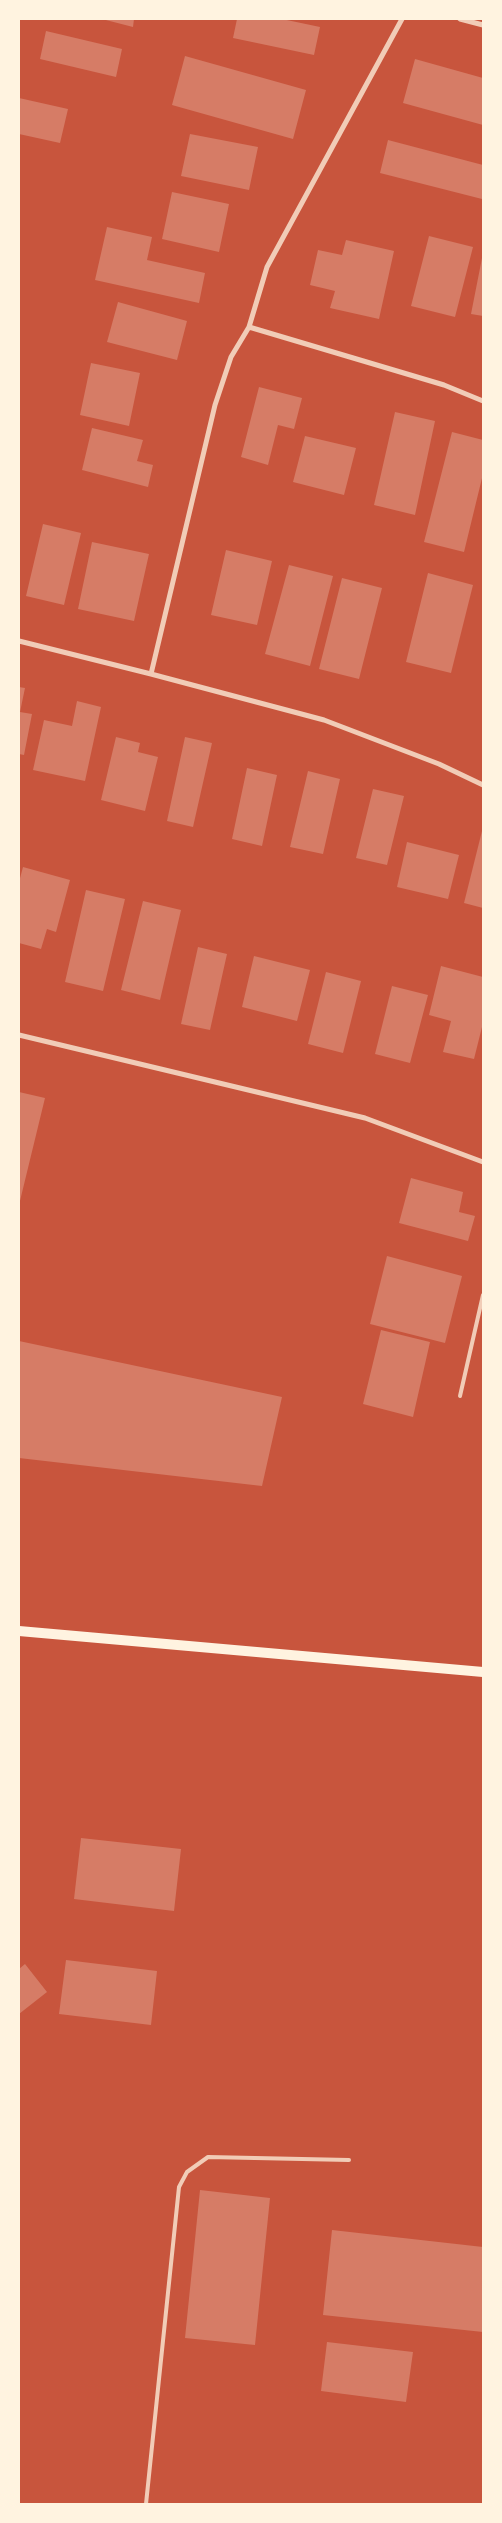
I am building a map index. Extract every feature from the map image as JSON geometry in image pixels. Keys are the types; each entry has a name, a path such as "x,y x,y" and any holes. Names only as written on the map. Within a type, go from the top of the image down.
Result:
{"main road":[{"path":"19,1632 483,1672"}],"street":[{"path":"151,674 215,405 231,357 249,327 267,267 402,19"},
{"path":"460,19 483,25"},
{"path":"249,327 444,385 483,401"},
{"path":"19,641 324,720 439,764 483,784"},
{"path":"19,1035 365,1118 483,1162"}],"lane":[{"path":"460,1396 483,1295"},
{"path":"146,2504 179,2187 187,2172 198,2162 208,2157 349,2160"}],"building":[{"path":"102,19 134,19 133,27"},
{"path":"237,19 282,19 320,27 314,55 233,38"},
{"path":"46,31 122,49 116,77 40,59"},
{"path":"185,56 306,90 293,139 172,105"},
{"path":"415,59 483,78 483,125 403,103"},
{"path":"19,98 68,109 60,143 19,134"},
{"path":"190,134 258,147 249,190 181,176"},
{"path":"388,140 483,165 482,199 380,173"},
{"path":"172,192 229,204 219,252 162,239"},
{"path":"107,227 152,237 147,260 205,273 199,303 95,280"},
{"path":"429,236 473,247 455,317 411,306"},
{"path":"346,240 394,251 379,319 330,308 335,291 310,285 318,250 342,255"},
{"path":"483,258 483,316 471,314"},
{"path":"118,302 187,321 177,360 107,342"},
{"path":"91,363 140,373 129,426 80,415"},
{"path":"259,387 302,398 294,429 278,425 268,465 241,457"},
{"path":"395,412 435,421 415,515 374,505"},
{"path":"92,428 143,440 137,461 153,465 148,487 82,470"},
{"path":"452,432 483,440 483,474 464,552 424,542"},
{"path":"305,436 356,448 344,495 293,482"},
{"path":"43,524 81,533 64,605 26,596"},
{"path":"92,542 149,554 134,621 78,609"},
{"path":"226,550 272,561 257,625 211,615"},
{"path":"289,565 333,576 310,666 265,654"},
{"path":"428,573 473,585 451,673 406,662"},
{"path":"342,578 382,588 359,679 319,669"},
{"path":"19,687 25,688 20,712 32,714 24,755 19,754"},
{"path":"77,701 101,707 85,781 33,770 44,720 72,726"},
{"path":"116,737 140,743 138,752 158,757 145,811 101,800"},
{"path":"185,737 212,743 193,827 167,821"},
{"path":"247,768 277,775 262,846 232,839"},
{"path":"308,771 340,779 323,854 290,847"},
{"path":"373,789 404,796 387,865 356,858"},
{"path":"483,831 483,908 464,903"},
{"path":"407,842 459,855 448,899 397,887"},
{"path":"23,867 70,880 56,932 47,929 41,949 19,943 19,882"},
{"path":"86,890 125,899 103,991 65,982"},
{"path":"143,901 181,910 160,1000 121,990"},
{"path":"198,947 227,954 210,1030 181,1024"},
{"path":"254,956 310,970 297,1021 242,1007"},
{"path":"441,966 483,977 483,1023 474,1059 443,1052 451,1021 429,1015"},
{"path":"326,972 361,981 343,1053 308,1044"},
{"path":"392,986 428,995 410,1063 375,1054"},
{"path":"19,1092 45,1098 19,1205"},
{"path":"411,1178 463,1192 459,1212 475,1216 468,1241 399,1223"},
{"path":"387,1256 462,1276 445,1343 370,1324"},
{"path":"381,1330 430,1342 413,1417 363,1404"},
{"path":"19,1341 282,1397 262,1486 19,1458"},
{"path":"81,1838 181,1849 174,1911 74,1899"},
{"path":"66,1960 157,1971 151,2025 59,2014"},
{"path":"25,1964 47,1992 19,2014 19,1969"},
{"path":"200,2190 270,2198 255,2345 185,2338"},
{"path":"332,2230 483,2247 483,2332 323,2315"},
{"path":"327,2342 413,2352 406,2402 321,2391"}]}
